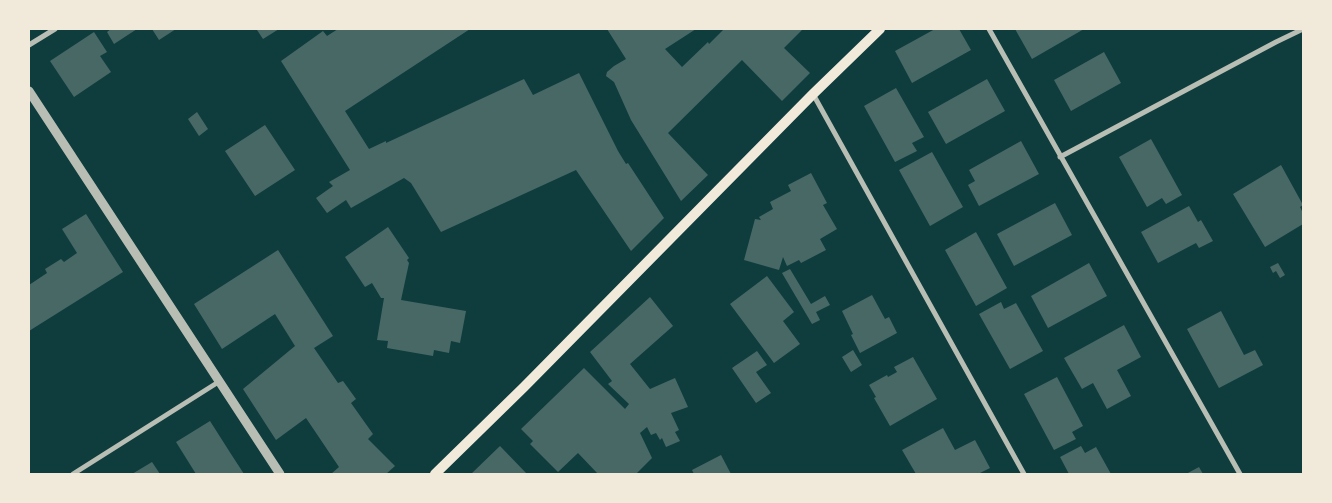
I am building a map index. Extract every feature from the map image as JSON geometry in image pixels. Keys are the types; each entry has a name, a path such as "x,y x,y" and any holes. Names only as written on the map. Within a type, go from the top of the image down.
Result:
{"main road":[{"path":"435,474 880,29"}],"street":[{"path":"29,45 55,29"},
{"path":"989,29 1240,474"},
{"path":"1060,157 1303,29"},
{"path":"29,91 280,474"},
{"path":"813,94 1024,474"},
{"path":"73,474 220,381"}],"building":[{"path":"111,29 137,29 114,44 107,32"},
{"path":"152,29 176,29 159,40"},
{"path":"279,29 263,39 257,30"},
{"path":"338,29 470,29 345,111 369,149 386,141 386,143 524,79 533,95 579,73 618,151 664,218 631,251 576,170 441,232 411,183 404,178 351,208 346,200 327,213 316,198 333,186 329,182 350,170 281,61 323,31 327,36"},
{"path":"607,29 696,29 665,49 682,67 724,29 803,29 784,48 810,73 782,101 742,60 668,133 708,175 681,201 631,120 614,82 606,76 607,72 614,66 626,59"},
{"path":"935,29 959,29 971,50 912,83 895,51"},
{"path":"1015,29 1084,29 1032,59"},
{"path":"94,32 107,52 100,56 111,72 74,97 50,61"},
{"path":"1104,52 1121,83 1071,111 1054,80"},
{"path":"987,79 1005,111 946,144 928,112"},
{"path":"896,88 924,137 912,143 917,151 895,162 864,106"},
{"path":"197,112 208,129 199,136 188,119"},
{"path":"265,125 295,170 255,196 225,151"},
{"path":"1151,139 1182,195 1166,204 1162,198 1147,207 1119,157"},
{"path":"1021,141 1039,174 979,206 968,185 975,181 969,170"},
{"path":"932,152 963,207 930,226 899,170"},
{"path":"1281,165 1303,205 1300,207 1303,213 1303,224 1265,247 1233,194"},
{"path":"811,173 827,203 823,205 837,229 820,239 826,250 801,263 799,260 787,266 783,257 779,270 744,260 755,219 761,220 759,217 773,209 770,202 791,191 788,185"},
{"path":"1055,203 1072,235 1014,266 997,234"},
{"path":"1189,206 1198,222 1201,220 1213,241 1199,248 1196,243 1158,263 1141,232"},
{"path":"86,214 123,272 29,331 29,285 47,273 45,269 61,259 64,262 77,253 62,229"},
{"path":"388,227 409,258 407,260 409,263 401,300 466,311 460,343 451,341 449,353 434,350 433,356 387,348 388,341 377,340 384,298 381,298 372,283 365,287 345,257"},
{"path":"976,232 1007,288 976,306 945,250"},
{"path":"278,250 333,336 314,348 338,383 343,381 356,399 351,403 373,434 368,439 395,466 386,474 331,474 339,467 306,418 276,440 243,389 295,346 275,314 222,349 194,304"},
{"path":"1089,263 1107,296 1048,328 1031,296"},
{"path":"1278,263 1285,275 1280,278 1276,271 1273,273 1270,267"},
{"path":"790,269 811,304 825,296 830,305 816,312 820,320 812,324 782,273"},
{"path":"767,276 794,312 783,321 800,344 774,363 730,304"},
{"path":"872,295 885,319 889,317 897,333 860,353 842,311"},
{"path":"650,297 673,326 630,364 650,389 675,378 688,407 671,413 679,430 675,432 680,441 666,447 662,438 660,440 656,433 651,435 647,427 640,433 652,458 636,474 598,474 578,453 558,472 530,444 533,441 521,429 584,368 625,409 629,404 608,384 612,381 590,352"},
{"path":"1001,302 1004,309 1016,303 1043,351 1010,369 979,314"},
{"path":"1221,311 1244,355 1255,350 1263,365 1219,388 1187,329"},
{"path":"1124,325 1141,357 1117,370 1131,396 1107,409 1093,383 1082,389 1064,358"},
{"path":"853,350 862,365 851,372 842,357"},
{"path":"757,351 767,365 756,372 771,393 756,403 732,368"},
{"path":"913,357 937,399 890,426 869,385 897,372 894,367"},
{"path":"1057,377 1083,426 1072,432 1076,439 1054,450 1024,394"},
{"path":"210,421 244,474 196,474 176,442"},
{"path":"943,428 955,450 975,440 990,468 978,474 916,474 902,450"},
{"path":"500,446 527,474 471,474"},
{"path":"1081,446 1085,453 1096,447 1111,474 1069,474 1060,457"},
{"path":"721,455 731,474 694,474 692,470"},
{"path":"152,462 160,474 132,474"},
{"path":"1199,467 1203,474 1186,474"}]}
